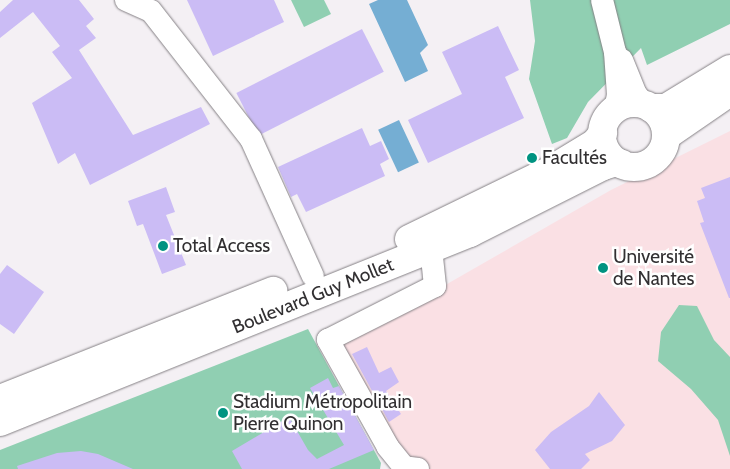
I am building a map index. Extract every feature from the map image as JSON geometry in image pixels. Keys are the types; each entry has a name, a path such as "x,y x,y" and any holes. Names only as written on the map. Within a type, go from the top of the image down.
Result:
{"main road":[{"path":"648,106 662,120 666,136 663,149 651,162 639,166 622,164 606,149 609,121 630,103 666,108 730,69"},
{"path":"666,136 730,92"},
{"name":"Boulevard Guy Mollet","path":"0,399 416,236 483,205 564,162 595,143 609,121"},
{"name":"Boulevard Guy Mollet","path":"0,422 431,249 508,215 603,166 616,162 622,164"}],"street":[{"path":"602,0 615,52 618,95 609,121"},
{"path":"127,1 140,4 151,10 251,139 313,276"},
{"path":"615,52 623,61 635,93 648,106"},
{"path":"408,468 388,446 328,340 436,286 431,249"}],"shaded area":[{"name":"Université de Nantes","path":"730,131 730,469 409,469 339,346 611,190"}],"green space":[{"path":"291,0 324,0 331,14 304,27"},
{"path":"530,0 730,0 730,24 647,65 641,48 588,102 567,138 552,144 529,79 535,41"},
{"path":"679,305 697,306 714,340 730,357 730,456 718,420 691,389 658,361 661,332"},
{"name":"Stadium Métropolitain Pierre Quinon","path":"308,329 381,463 380,469 0,469 0,450"}],"water":[{"path":"378,0 407,0 428,45 420,53 428,71 405,82 369,4"},
{"path":"399,120 419,163 398,172 378,130"}],"building":[{"path":"13,0 79,0 94,19 86,26 96,38 79,50 133,135 201,107 210,124 90,185 75,153 58,164 32,103 72,78 52,52 60,46 33,12 0,38 0,12"},
{"path":"187,0 274,0 284,22 213,56"},
{"path":"498,26 519,70 505,77 524,118 428,163 408,120 462,94 442,52"},
{"path":"362,29 384,72 258,136 236,93"},
{"path":"362,128 370,146 381,141 389,159 380,164 385,176 306,212 297,194 291,197 278,167"},
{"path":"730,177 729,298 700,223 704,222 697,201 705,198 701,188"},
{"path":"166,187 175,212 166,215 186,265 162,274 143,224 137,226 128,201"},
{"path":"7,265 44,292 14,334 0,324 0,274"},
{"path":"367,347 379,373 391,367 399,382 386,391 401,414 389,422 352,354"},
{"path":"328,378 333,388 339,386 374,450 329,469 242,469 232,451 289,417 308,450 317,459 344,445 310,388"},
{"path":"599,392 625,425 612,441 585,454 590,460 581,469 550,469 535,450 551,432 589,406"},
{"path":"81,451 98,454 133,469 18,469 17,466 57,453"}],"place":[{"name":"Facultés","path":"532,158"},
{"name":"Total Access","path":"163,246"},
{"name":"Université de Nantes","path":"603,268"},
{"name":"Stadium Métropolitain Pierre Quinon","path":"223,413"}]}
